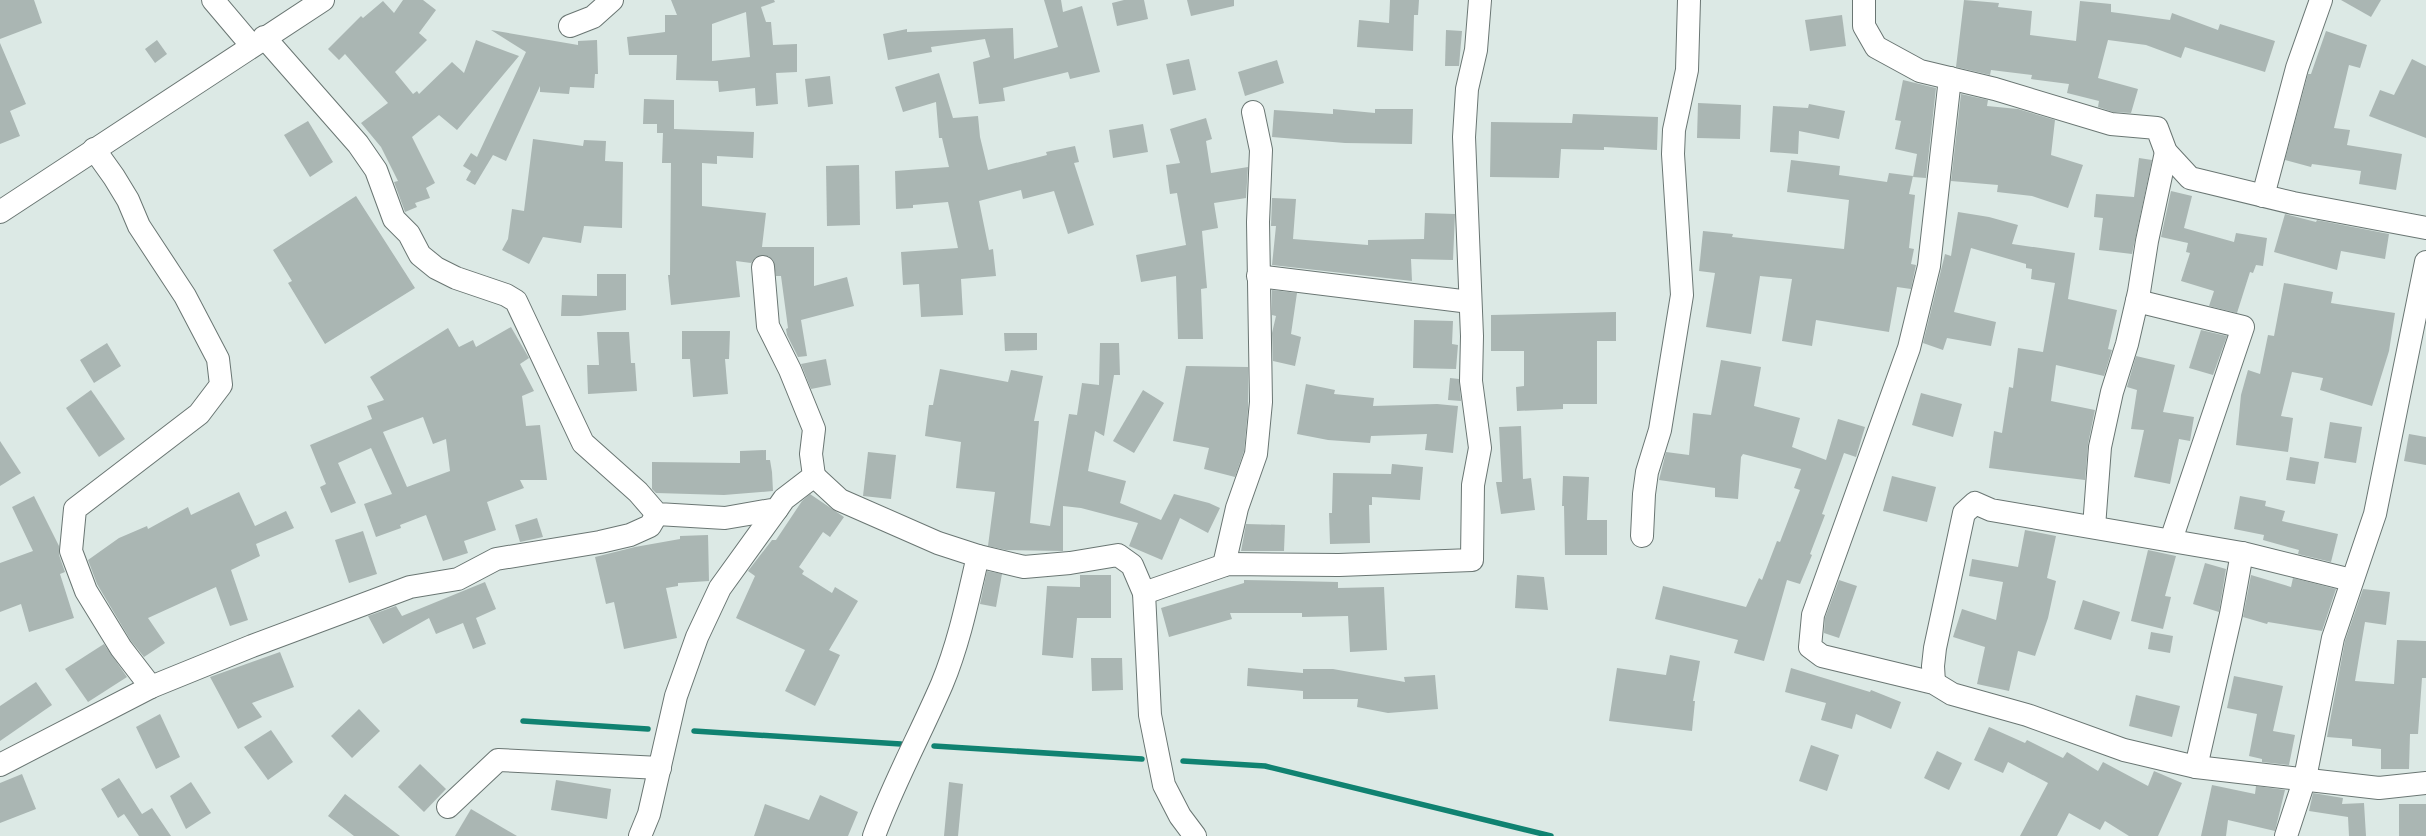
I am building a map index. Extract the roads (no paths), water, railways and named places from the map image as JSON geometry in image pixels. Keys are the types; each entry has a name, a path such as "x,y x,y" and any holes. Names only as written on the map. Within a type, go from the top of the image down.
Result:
{"street":[{"path":"213,0 258,42 358,144 376,170 394,219 409,234 420,255 436,268 456,278 506,295 516,301 583,443 638,492 657,514 724,518 777,509"},
{"path":"0,212 323,0"},
{"path":"570,26 593,17 612,0"},
{"path":"1144,592 1228,564 1339,565 1472,560 1473,485 1480,448 1472,381 1464,137 1467,89 1476,50 1480,0"},
{"path":"1642,536 1644,494 1647,472 1660,430 1682,295 1673,154 1674,130 1687,70 1689,0"},
{"path":"1864,0 1864,26 1876,47 1920,71 1996,88 2111,124 2157,128 2166,152 2190,178 2263,196 2426,228"},
{"path":"2263,196 2297,68 2321,0"},
{"path":"1950,78 1929,266 1909,348 1876,435 1813,615 1810,647 1822,656 1934,683 1952,694 2027,715 2124,750 2196,767 2305,778 2341,785 2379,788 2426,783"},
{"path":"1224,565 1238,508 1256,454 1261,402 1258,276 1261,150 1253,112"},
{"path":"94,149 121,188 139,226 185,296 218,359 221,385 199,414 76,508 71,551 86,591 121,648 151,687"},
{"path":"2094,527 2100,447 2112,392 2127,344 2137,301 2147,240 2166,152"},
{"path":"2286,836 2305,778 2333,638 2351,580 2375,514 2426,262"},
{"path":"763,267 768,326 800,392 814,429 811,454 814,476 840,500 938,543 978,556 1024,567 1070,563 1118,555 1132,565 1144,592 1150,715 1164,785 1180,816 1195,836"},
{"path":"1258,276 1470,302"},
{"path":"2137,301 2243,327 2171,540"},
{"path":"640,836 660,768 676,696 697,637 720,588 784,499 814,476"},
{"path":"1934,683 1933,666 1935,648 1964,513 1975,503 1991,510 2242,553 2351,580"},
{"path":"0,765 151,687 364,603 410,587 458,579 496,559 600,542 630,535 650,526 657,514"},
{"path":"2196,767 2231,614 2242,553"},
{"path":"874,836 887,801 942,683 963,619 978,556"},
{"path":"448,807 498,760 660,768"}],"waterway":[{"path":"523,721 648,729"},
{"path":"694,731 901,744"},
{"path":"934,746 1142,759"},
{"path":"1183,761 1265,766 1551,836"}]}
